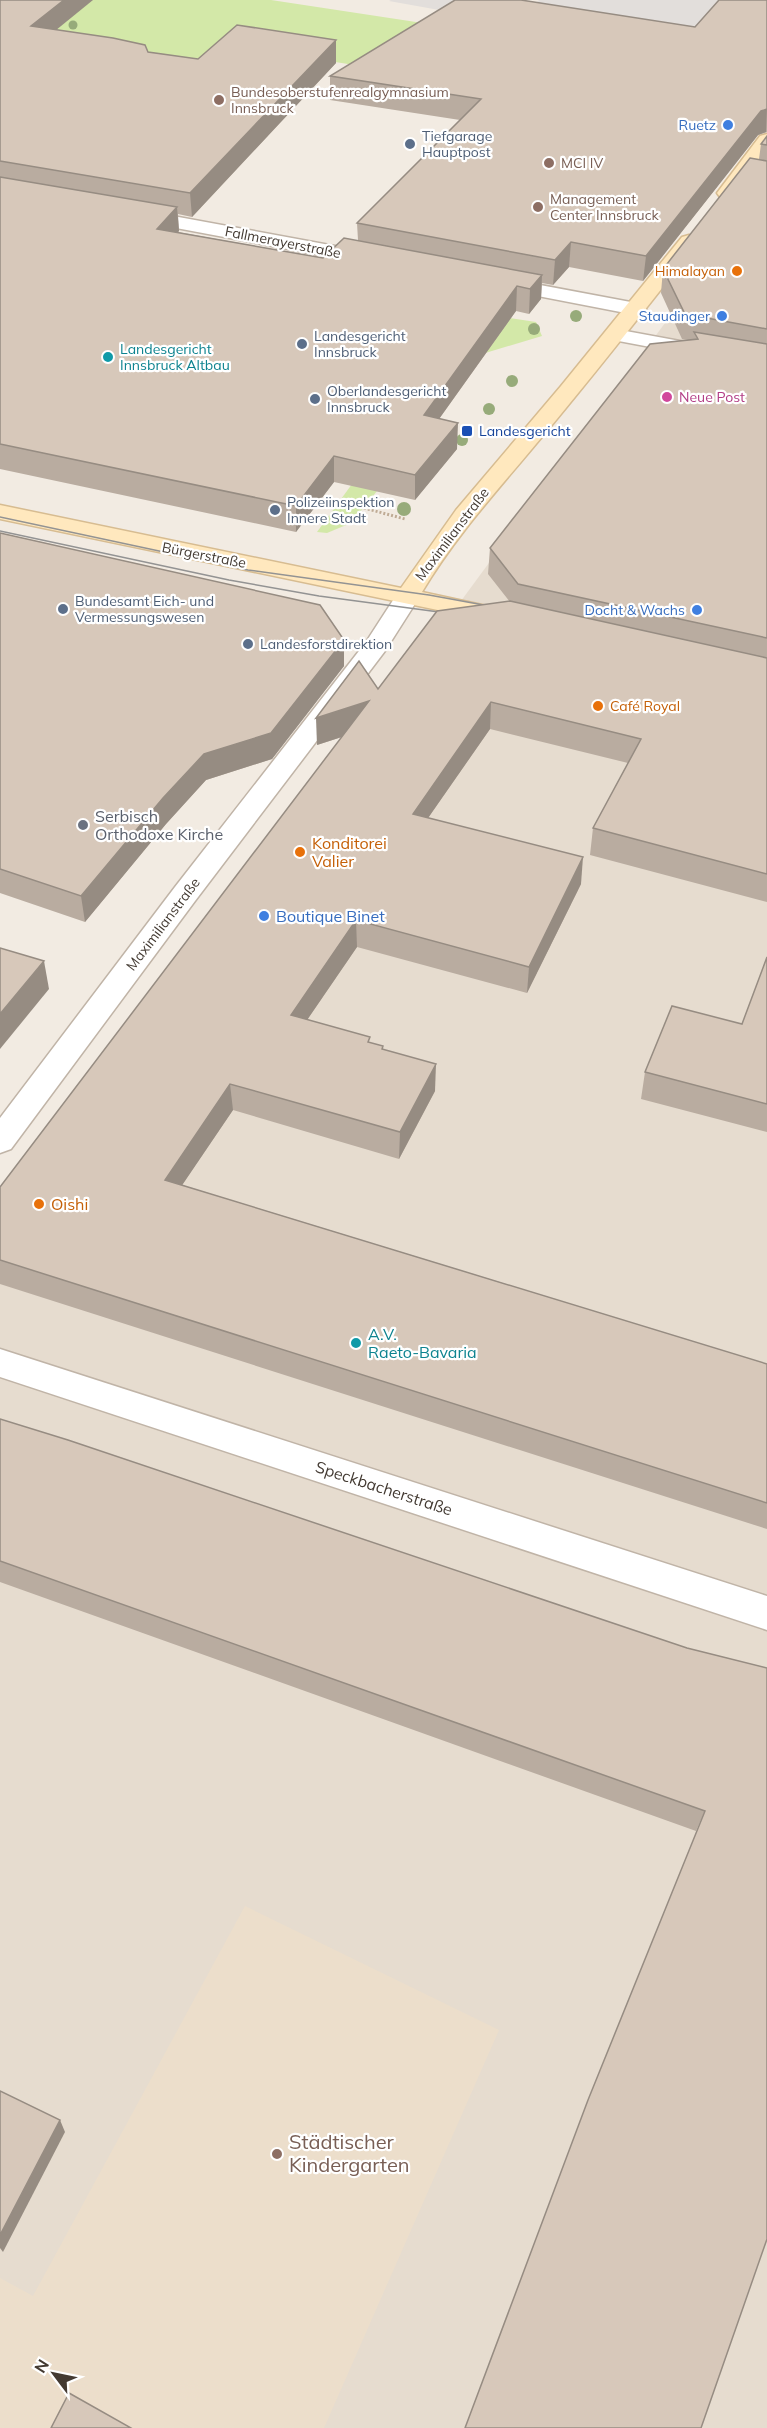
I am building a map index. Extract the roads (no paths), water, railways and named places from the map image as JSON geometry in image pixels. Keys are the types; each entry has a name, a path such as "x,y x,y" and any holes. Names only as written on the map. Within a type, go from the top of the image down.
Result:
{"street":[{"path":"712,212 750,175 767,140"},
{"name":"Fallmerayerstraße","path":"113,212 388,262"},
{"name":"Maximilianstraße","path":"0,1141 192,885 376,646 424,568 454,528 615,335 698,230"},
{"path":"479,279 636,309"},
{"path":"615,335 767,363"},
{"name":"Bürgerstraße","path":"0,512 531,623"},
{"name":"Speckbacherstraße","path":"0,1363 767,1613"}],"tram line":[{"path":"0,517 248,570 429,595 500,608"},
{"path":"0,531 229,580 319,596 454,614"}],"place":[{"name":"Bundesoberstufenrealgymnasium Innsbruck","path":"219,100"},
{"name":"Ruetz","path":"728,125"},
{"name":"Tiefgarage Hauptpost","path":"410,144"},
{"name":"MCI IV","path":"549,163"},
{"name":"Management Center Innsbruck","path":"538,207"},
{"name":"Himalayan","path":"737,271"},
{"name":"Staudinger","path":"722,316"},
{"name":"Landesgericht Innsbruck","path":"302,344"},
{"name":"Landesgericht Innsbruck Altbau","path":"108,357"},
{"name":"Neue Post","path":"667,397"},
{"name":"Oberlandesgericht Innsbruck","path":"315,399"},
{"name":"Landesgericht","path":"467,431"},
{"name":"Polizeiinspektion Innere Stadt","path":"275,510"},
{"name":"Bundesamt Eich- und Vermessungswesen","path":"63,609"},
{"name":"Docht & Wachs","path":"697,610"},
{"name":"Landesforstdirektion","path":"248,644"},
{"name":"Café Royal","path":"598,706"},
{"name":"Serbisch Orthodoxe Kirche","path":"83,825"},
{"name":"Konditorei Valier","path":"300,852"},
{"name":"Boutique Binet","path":"264,916"},
{"name":"Oishi","path":"39,1204"},
{"name":"A.V. Raeto-Bavaria","path":"356,1343"},
{"name":"Städtischer Kindergarten","path":"277,2154"}]}
